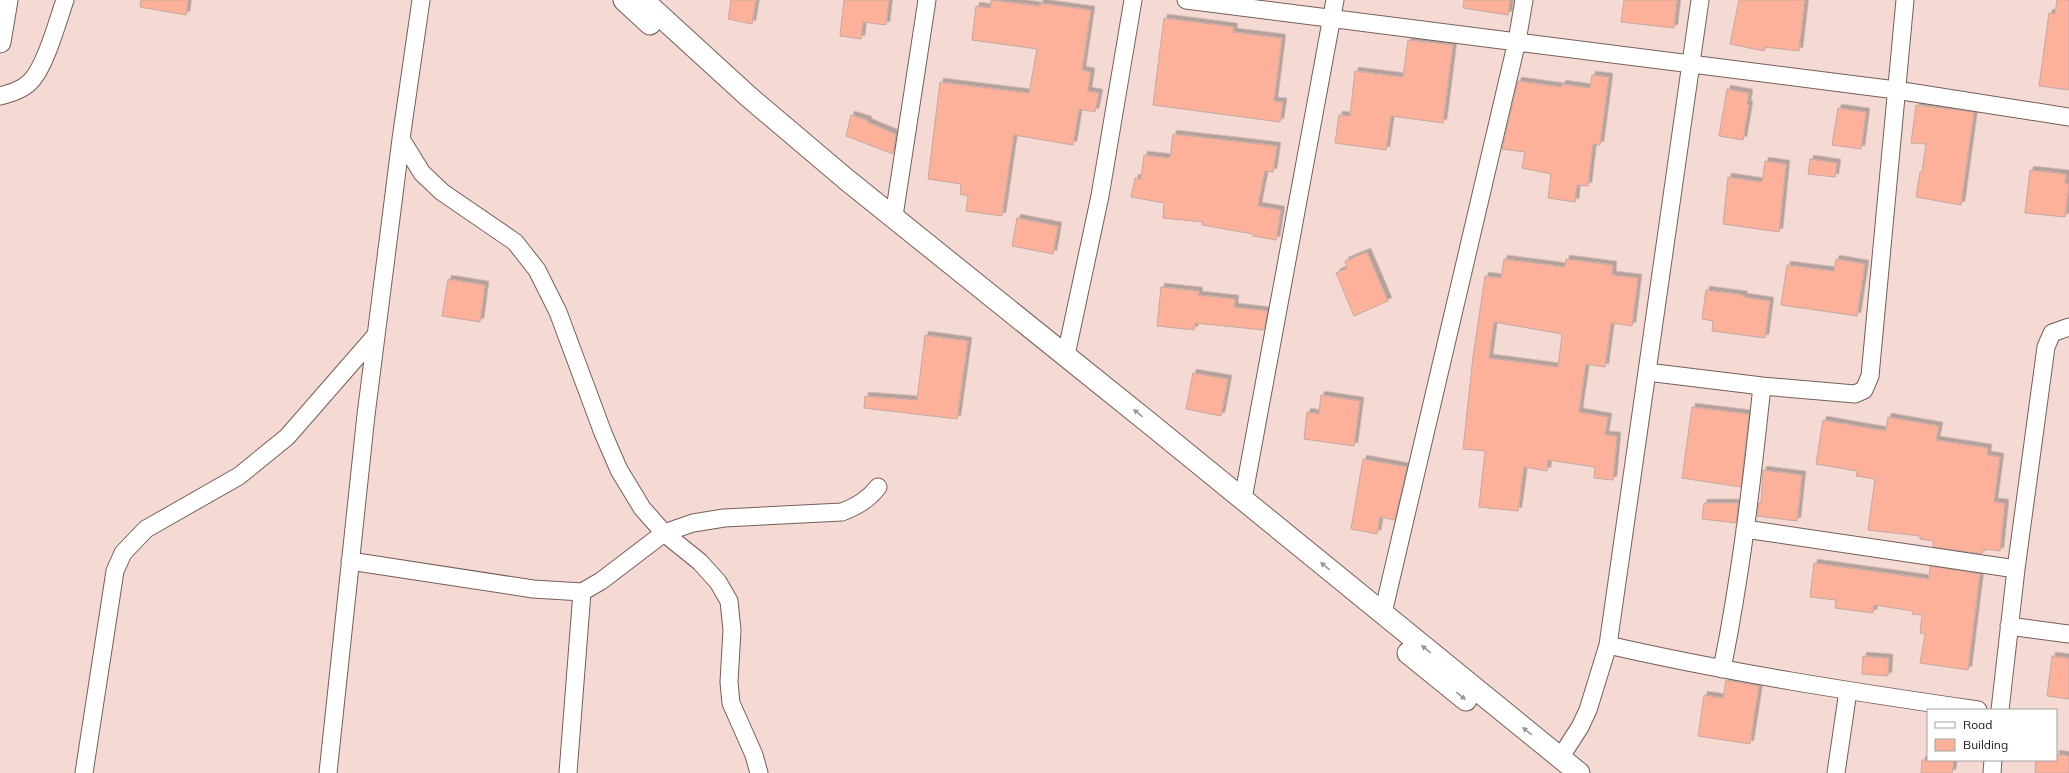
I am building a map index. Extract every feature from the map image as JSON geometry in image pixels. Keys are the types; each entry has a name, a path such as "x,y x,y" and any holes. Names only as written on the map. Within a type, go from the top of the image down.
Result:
{"street":[{"path":"0,42 7,0"},
{"path":"0,96 18,91 31,82 40,69 65,0"},
{"path":"328,773 350,561 376,335 401,139 421,0"},
{"path":"624,0 708,75 842,190 1191,473 1559,765 1579,773"},
{"path":"643,0 749,97 1383,613 1447,675"},
{"path":"894,216 927,0"},
{"path":"1066,355 1100,196 1133,0"},
{"path":"1186,0 1332,20 1692,63 1896,90 2069,117"},
{"path":"1243,499 1335,0"},
{"path":"1383,613 1517,42 1524,0"},
{"path":"1559,765 1580,728 1588,710 1608,645 1700,0"},
{"path":"1647,372 1762,386 1855,394 1864,390 1870,376 1905,0"},
{"path":"401,139 422,173 442,192 515,242 537,270 558,312 603,433 619,470 642,508 664,533 700,562 718,582 729,601 732,630 729,682 731,703 754,754 759,773"},
{"path":"2000,709 2016,569 2046,347 2052,332 2069,327"},
{"path":"84,773 115,570 123,553 146,529 239,476 287,437 376,335"},
{"path":"1722,668 1735,604 1762,386"},
{"path":"350,561 533,589 582,592 601,581 664,533 693,523 724,518 842,512 856,507 869,498 878,487"},
{"path":"1745,529 2016,569"},
{"path":"568,773 582,592"},
{"path":"2009,626 2069,634"},
{"path":"1608,645 1848,691 1971,709"},
{"path":"1836,773 1848,691"},
{"path":"1992,773 1993,761"}],"building":[{"path":"141,0 188,0 186,15 140,7"},
{"path":"731,0 756,0 752,24 728,19"},
{"path":"844,0 889,0 886,25 863,22 861,39 840,36"},
{"path":"991,0 1040,6 1040,3 1091,10 1082,70 1091,72 1088,91 1099,93 1095,112 1079,109 1073,145 1014,135 1002,216 966,211 968,196 960,194 961,184 928,179 940,82 1029,93 1037,49 972,40 976,6 990,8"},
{"path":"1464,0 1510,0 1508,15 1463,8"},
{"path":"1624,0 1677,0 1674,28 1621,22"},
{"path":"1739,0 1805,0 1799,51 1765,47 1764,51 1730,44"},
{"path":"2057,0 2069,0 2069,90 2039,86 2049,13 2055,14"},
{"path":"1164,18 1234,27 1233,32 1282,38 1274,101 1283,102 1280,122 1153,105"},
{"path":"1408,40 1453,45 1443,123 1391,116 1386,150 1335,143 1339,115 1350,116 1355,71 1403,77"},
{"path":"1592,75 1609,77 1600,145 1593,144 1588,186 1577,185 1575,202 1548,198 1551,174 1522,168 1525,152 1502,149 1518,81 1562,87 1562,84 1590,88"},
{"path":"1727,89 1749,93 1747,104 1749,105 1743,140 1719,136"},
{"path":"1916,105 1974,112 1961,205 1916,197 1920,172 1922,172 1926,144 1911,143"},
{"path":"1838,108 1866,112 1861,149 1832,145"},
{"path":"851,115 868,120 867,122 896,134 893,154 846,136"},
{"path":"1173,134 1277,146 1273,172 1265,171 1258,206 1281,210 1276,240 1253,236 1253,234 1202,225 1203,222 1163,218 1164,203 1131,197 1135,178 1141,179 1144,155 1170,158"},
{"path":"1810,159 1837,163 1835,177 1808,174"},
{"path":"1765,161 1786,164 1779,232 1723,224 1728,177 1762,182"},
{"path":"2030,170 2066,174 2065,183 2069,184 2065,217 2025,213"},
{"path":"1017,218 1058,226 1053,254 1012,246"},
{"path":"1367,252 1388,301 1354,316 1336,273 1347,268 1345,261"},
{"path":"1504,259 1565,267 1566,259 1613,265 1612,275 1638,278 1632,326 1611,323 1605,367 1586,364 1579,412 1608,417 1605,435 1617,436 1613,480 1594,478 1595,467 1548,460 1547,471 1524,467 1518,511 1479,507 1485,451 1463,449 1473,357 1485,276 1501,278","holes":["1494,322 1562,334 1558,367 1489,358"]},
{"path":"1836,259 1865,264 1857,316 1781,305 1787,265 1834,271"},
{"path":"448,279 485,285 480,322 442,316"},
{"path":"1161,287 1199,291 1198,295 1235,299 1234,307 1268,311 1264,330 1195,323 1194,330 1157,326"},
{"path":"1706,290 1744,295 1743,297 1770,301 1765,338 1712,331 1713,321 1702,319"},
{"path":"925,335 968,341 957,419 864,408 865,396 917,400"},
{"path":"1193,373 1228,379 1221,416 1186,409"},
{"path":"1321,395 1360,401 1354,446 1304,439 1307,412 1319,414"},
{"path":"1692,407 1749,414 1741,487 1682,478"},
{"path":"1888,417 1939,426 1936,440 1988,448 1987,455 2000,457 1994,502 2005,503 2000,551 1983,549 1982,554 1933,547 1933,541 1920,539 1920,536 1868,530 1875,479 1856,476 1857,471 1816,464 1823,420 1886,431"},
{"path":"1363,459 1407,467 1395,520 1380,517 1377,534 1351,529"},
{"path":"1763,470 1802,475 1797,521 1757,516 1759,503 1761,503"},
{"path":"1704,503 1738,503 1736,523 1702,519"},
{"path":"1814,563 1929,579 1930,566 1980,574 1968,670 1920,663 1925,634 1920,633 1922,615 1912,614 1913,611 1874,605 1873,613 1835,608 1836,600 1810,597"},
{"path":"1863,656 1889,658 1888,676 1862,674"},
{"path":"2052,656 2069,658 2069,699 2047,696"},
{"path":"1726,680 1759,686 1750,744 1698,736 1704,695 1723,698"},
{"path":"2057,754 2069,756 2069,773 2035,773 2036,761 2057,761"},
{"path":"1922,760 1954,761 1952,773 1921,773"}]}
